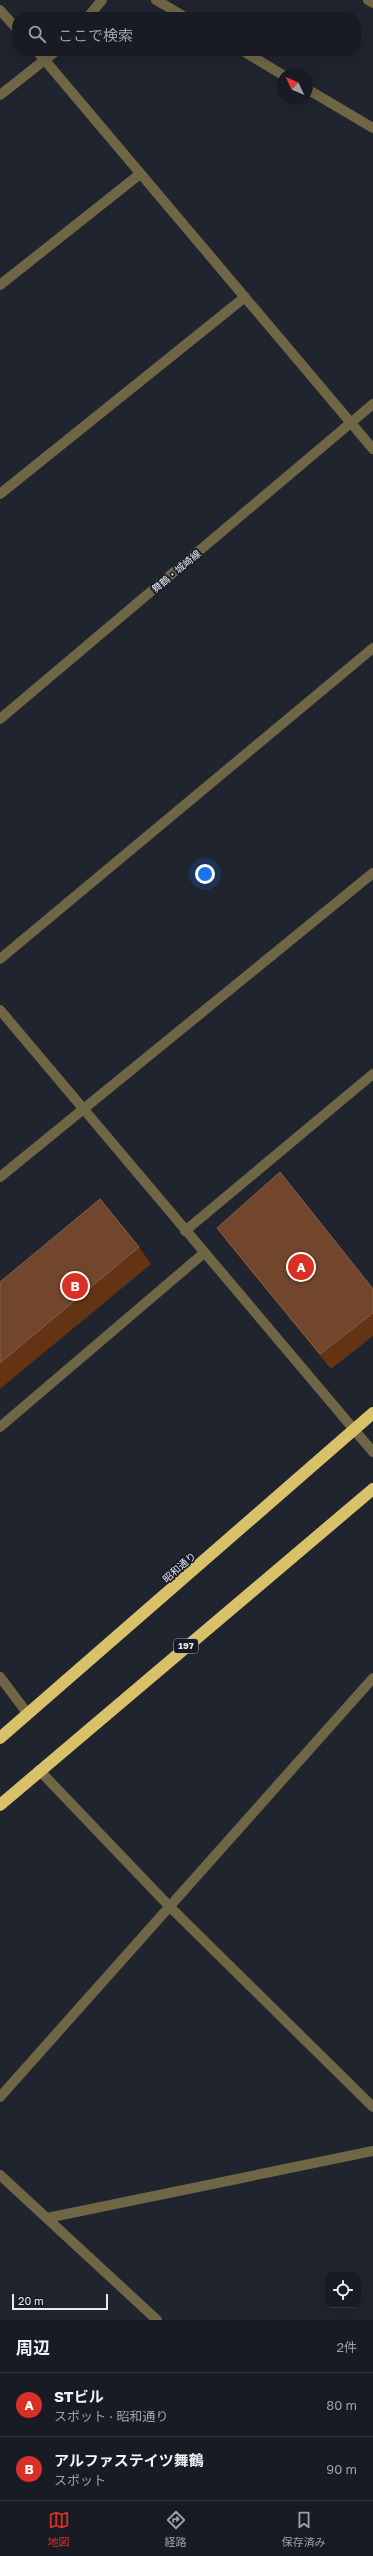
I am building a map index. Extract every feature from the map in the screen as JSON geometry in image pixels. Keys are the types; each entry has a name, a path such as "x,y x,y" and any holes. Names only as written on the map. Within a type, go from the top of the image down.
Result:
{"highway":[{"name":"昭和通り","path":"0,1738 373,1413"},
{"name":"197","path":"0,1805 39,1770 373,1489"}],"street":[{"path":"92,12 102,0"},
{"path":"156,0 176,12"},
{"path":"368,0 373,3"},
{"path":"0,10 12,23"},
{"path":"41,56 373,449"},
{"path":"0,95 50,56"},
{"path":"251,56 277,71"},
{"path":"313,93 373,128"},
{"path":"0,285 140,174"},
{"path":"0,494 244,297"},
{"name":"舞鶴・城崎線","path":"0,719 373,404"},
{"path":"0,960 373,648"},
{"path":"0,1177 373,874"},
{"path":"0,1010 352,1430 373,1452"},
{"path":"186,1231 373,1074"},
{"path":"0,1427 204,1254"},
{"path":"0,1677 28,1714"},
{"path":"0,2097 373,1678"},
{"path":"39,1770 170,1906 373,2107"},
{"path":"47,2218 373,2151"},
{"path":"0,2175 157,2320"}],"building":[{"path":"280,1172 373,1289 373,1313 320,1354 217,1228"},
{"path":"100,1199 139,1247 0,1363 0,1282"}],"place":[{"name":"STビル","path":"301,1267"},
{"name":"アルファステイツ舞鶴","path":"75,1286"}]}
